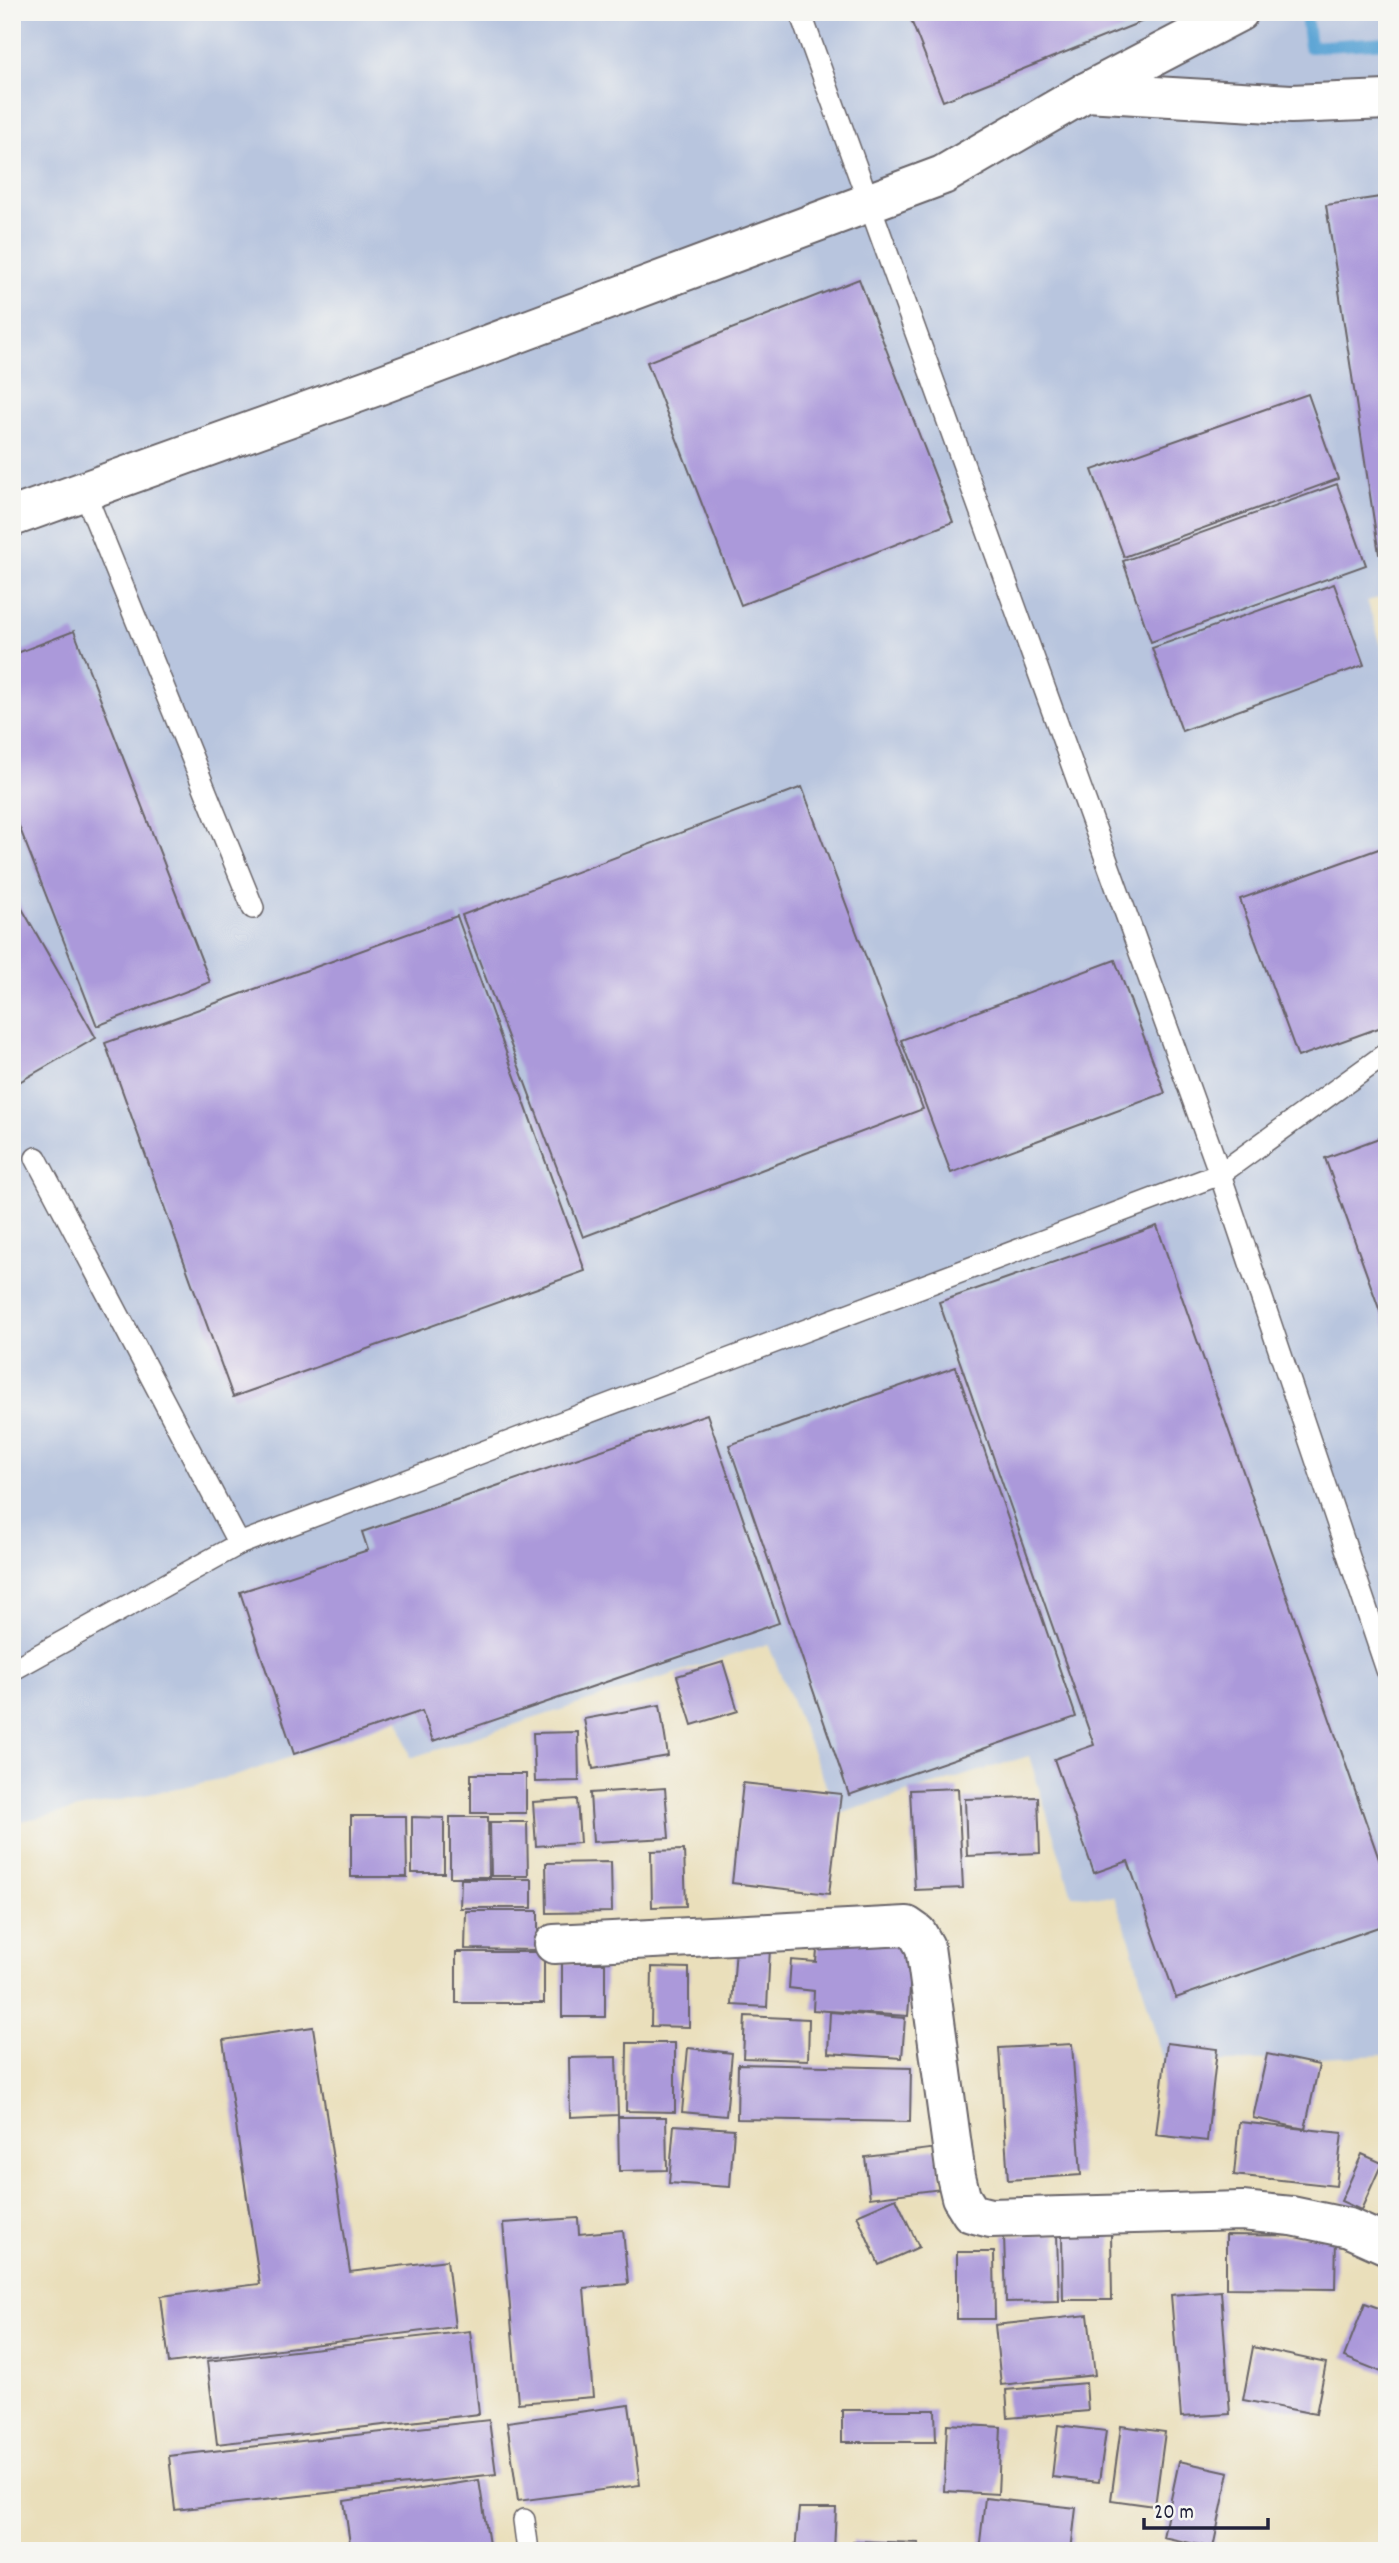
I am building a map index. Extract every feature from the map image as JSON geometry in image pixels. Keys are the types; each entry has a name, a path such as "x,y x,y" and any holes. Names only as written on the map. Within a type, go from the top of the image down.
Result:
{"street":[{"path":"12,517 377,386 943,175 1086,92 1238,12"},
{"path":"1086,92 1291,104 1387,100"},
{"path":"554,1944 907,1926 918,1933 925,1947 956,2176 961,2197 971,2213 990,2218 1242,2211 1292,2216 1349,2228 1387,2245"}],"lane":[{"path":"800,12 1220,1174 1387,1670"},
{"path":"85,491 253,908"},
{"path":"12,1670 239,1544 1220,1174 1387,1053"},
{"path":"36,1158 239,1544"},
{"path":"524,2520 528,2551"}],"shaded area":[{"path":"12,12 1387,12 1387,596 1367,601 1387,663 1387,2055 1164,2065 1130,1940 1114,1897 1072,1895 1029,1756 838,1814 768,1644 410,1758 399,1719 239,1775 12,1823"}],"building":[{"path":"916,12 1161,14 943,101 909,15"},
{"path":"1383,154 1387,154 1387,171 1385,171"},
{"path":"1387,196 1387,553 1379,554 1326,205"},
{"path":"859,279 953,522 741,605 647,362"},
{"path":"1308,394 1338,479 1124,557 1092,470"},
{"path":"1337,484 1366,565 1151,642 1123,561"},
{"path":"1334,584 1364,665 1182,731 1152,648"},
{"path":"74,631 210,982 97,1026 12,808 12,655"},
{"path":"802,787 923,1109 583,1237 462,915"},
{"path":"1387,846 1387,1025 1298,1057 1240,899"},
{"path":"12,891 96,1038 12,1086"},
{"path":"457,916 585,1271 233,1397 105,1043"},
{"path":"1115,960 1165,1093 951,1173 901,1040"},
{"path":"1387,1135 1387,1328 1386,1328 1325,1158"},
{"path":"1157,1226 1387,1882 1387,1924 1176,1998 1128,1861 1094,1873 1054,1759 1094,1745 939,1302"},
{"path":"956,1367 1076,1717 849,1795 729,1445"},
{"path":"707,1414 779,1623 433,1741 422,1711 294,1754 240,1592 368,1550 362,1532"},
{"path":"723,1662 738,1711 692,1725 677,1676"},
{"path":"660,1705 668,1756 593,1769 584,1719"},
{"path":"578,1732 579,1781 535,1782 533,1733"},
{"path":"471,1774 526,1774 526,1813 471,1813"},
{"path":"743,1783 841,1794 829,1894 732,1883"},
{"path":"665,1788 669,1838 593,1842 590,1793"},
{"path":"958,1788 963,1888 915,1890 910,1790"},
{"path":"1038,1797 1040,1853 967,1856 965,1799"},
{"path":"577,1799 580,1843 536,1846 533,1802"},
{"path":"351,1816 406,1816 407,1877 351,1877"},
{"path":"412,1817 444,1818 444,1873 412,1873"},
{"path":"450,1817 488,1817 489,1877 450,1877"},
{"path":"490,1822 527,1822 528,1876 491,1876"},
{"path":"684,1850 686,1906 652,1907 651,1851"},
{"path":"611,1862 612,1912 547,1913 546,1863"},
{"path":"461,1879 532,1879 532,1908 460,1908"},
{"path":"466,1911 538,1911 538,1950 465,1949"},
{"path":"818,1938 913,1945 908,2016 813,2010 814,1991 789,1988 791,1960 816,1962"},
{"path":"736,1947 770,1948 767,2007 732,2005"},
{"path":"456,1952 544,1952 544,2003 456,2003"},
{"path":"562,1963 605,1963 605,2017 562,2017"},
{"path":"652,1967 689,1968 689,2027 651,2026"},
{"path":"830,2012 905,2018 902,2058 828,2053"},
{"path":"745,2016 809,2019 808,2060 743,2058"},
{"path":"313,2027 350,2272 447,2260 455,2327 169,2363 161,2296 260,2284 223,2040"},
{"path":"627,2043 675,2043 675,2112 626,2111"},
{"path":"1167,2043 1217,2049 1207,2141 1156,2135"},
{"path":"1072,2044 1081,2175 1008,2180 999,2048"},
{"path":"688,2048 732,2053 726,2116 682,2112"},
{"path":"1267,2054 1319,2065 1305,2129 1253,2118"},
{"path":"616,2057 618,2115 570,2117 569,2058"},
{"path":"738,2064 911,2068 910,2122 737,2119"},
{"path":"618,2117 666,2117 667,2170 619,2171"},
{"path":"1239,2122 1342,2133 1336,2186 1234,2175"},
{"path":"674,2125 734,2129 730,2187 669,2183"},
{"path":"937,2148 942,2189 870,2198 865,2157"},
{"path":"1362,2154 1382,2163 1361,2210 1341,2201"},
{"path":"896,2198 919,2247 879,2265 857,2215"},
{"path":"578,2218 579,2234 623,2230 628,2284 584,2288 593,2397 518,2403 503,2223"},
{"path":"1111,2233 1112,2300 1063,2300 1062,2234"},
{"path":"1057,2234 1059,2301 1006,2302 1004,2235"},
{"path":"1226,2235 1336,2236 1335,2289 1226,2288"},
{"path":"957,2252 994,2252 995,2319 957,2319"},
{"path":"1221,2291 1230,2414 1181,2417 1171,2295"},
{"path":"1365,2303 1387,2311 1387,2366 1384,2373 1344,2357"},
{"path":"1088,2315 1095,2375 1001,2385 995,2325"},
{"path":"470,2331 479,2414 217,2444 207,2361"},
{"path":"1253,2347 1326,2363 1316,2414 1243,2400"},
{"path":"1086,2383 1088,2411 1008,2418 1006,2390"},
{"path":"629,2405 640,2485 518,2501 507,2422"},
{"path":"842,2410 935,2410 936,2442 842,2442"},
{"path":"489,2420 496,2474 175,2510 169,2456"},
{"path":"947,2424 1001,2427 998,2494 944,2491"},
{"path":"1058,2425 1106,2431 1099,2482 1052,2477"},
{"path":"1121,2426 1165,2432 1155,2506 1111,2500"},
{"path":"1179,2461 1229,2472 1213,2548 1163,2537"},
{"path":"479,2480 490,2551 351,2551 344,2501"},
{"path":"985,2498 1076,2508 1071,2551 979,2551"},
{"path":"799,2508 836,2508 834,2551 795,2551"},
{"path":"853,2541 919,2543 919,2551 853,2551"}],"waterway":[{"path":"1306,14 1310,47 1387,42"}]}
